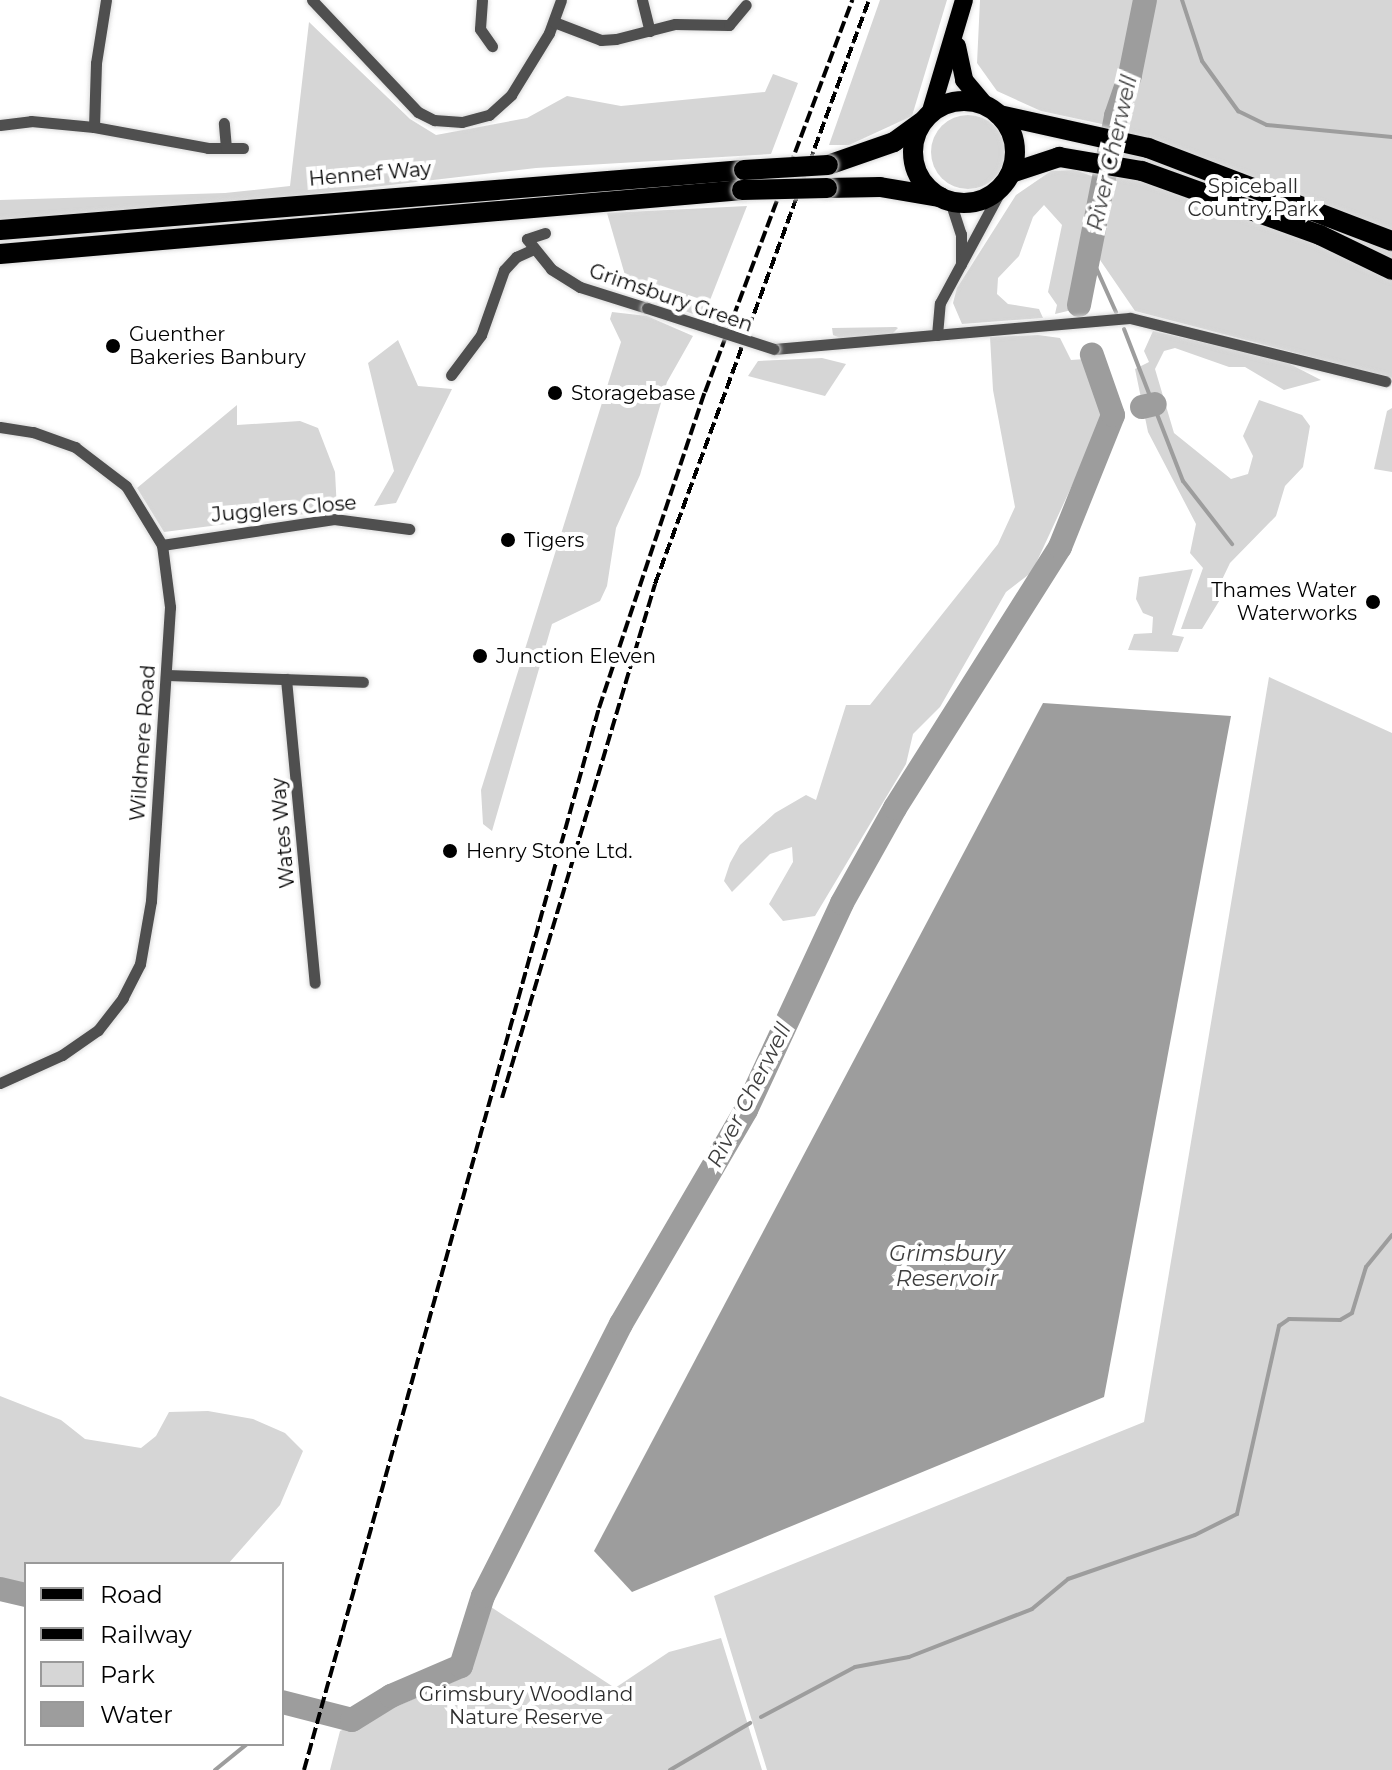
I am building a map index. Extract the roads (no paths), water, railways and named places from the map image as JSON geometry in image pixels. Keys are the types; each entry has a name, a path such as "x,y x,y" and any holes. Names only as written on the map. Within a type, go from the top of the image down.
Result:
{"highway":[{"path":"0,254 743,180 828,165 894,142 956,102 1148,148 1392,241"},
{"path":"992,110 1014,142 1008,178"},
{"path":"927,118 913,148 914,163 919,177 945,199"},
{"path":"743,180 827,188 880,187 945,199 979,201 1035,161 1076,157 1142,171 1320,235 1392,270"},
{"name":"Hennef Way","path":"0,230 743,180"}],"main road":[{"path":"927,118 964,0"},
{"path":"955,35 964,80 992,110"}],"street":[{"path":"94,127 96,55 106,0"},
{"path":"312,0 418,112 451,122 480,119 503,105 554,22 561,0"},
{"path":"482,0 480,29 492,46"},
{"path":"642,0 650,31"},
{"path":"554,22 601,40 682,23 729,25 746,5"},
{"path":"0,125 31,121 94,127 186,147 243,148"},
{"path":"224,123 226,148"},
{"path":"937,335 940,303 1008,178"},
{"path":"945,199 961,234 961,264"},
{"path":"451,375 481,335 504,270 516,257 532,250 528,236 545,233"},
{"name":"Grimsbury Green","path":"532,250 580,287 774,349 1099,318 1167,324 1385,381"},
{"name":"Wildmere Road","path":"0,427 56,439 93,458 138,501 162,545 169,586 149,924 137,972 98,1030 62,1055 0,1083"},
{"name":"Jugglers Close","path":"162,545 334,519 409,529"},
{"path":"166,675 363,682"},
{"name":"Wates Way","path":"286,679 315,983"}],"water":[{"name":"Grimsbury Reservoir","path":"1043,703 1231,716 1104,1397 632,1592 594,1551"}],"waterway":[{"name":"River Cherwell","path":"1079,305 1116,116 1130,75 1145,0"},
{"path":"1182,0 1202,61 1238,111 1267,125 1392,137"},
{"path":"1089,252 1116,312"},
{"path":"1124,329 1183,481 1232,544"},
{"name":"River Cherwell","path":"284,1703 352,1720 391,1696 461,1666 483,1596 621,1324 746,1110 842,903 895,808 1060,547 1113,415 1092,355"},
{"path":"1142,407 1155,404"},
{"path":"761,1717 855,1667 909,1657 1032,1609 1068,1579 1195,1535 1237,1514 1279,1326 1289,1319 1340,1320 1352,1313 1366,1267 1392,1235"},
{"name":"River Cherwell","path":"0,1589 24,1595"},
{"path":"284,1709 287,1706"},
{"path":"670,1770 750,1723"},
{"path":"215,1770 245,1746"}],"railway":[{"path":"304,1770 599,708 705,392 852,0"},
{"path":"502,1098 655,584 869,0"}],"place":[{"name":"Guenther Bakeries Banbury","path":"113,346"},
{"name":"Storagebase","path":"555,393"},
{"name":"Tigers","path":"508,540"},
{"name":"Thames Water Waterworks","path":"1373,602"},
{"name":"Junction Eleven","path":"480,656"},
{"name":"Henry Stone Ltd.","path":"450,851"}],"park label":[{"name":"Spiceball Country Park","path":"1253,198"},
{"name":"Grimsbury Woodland Nature Reserve","path":"526,1706"}]}
